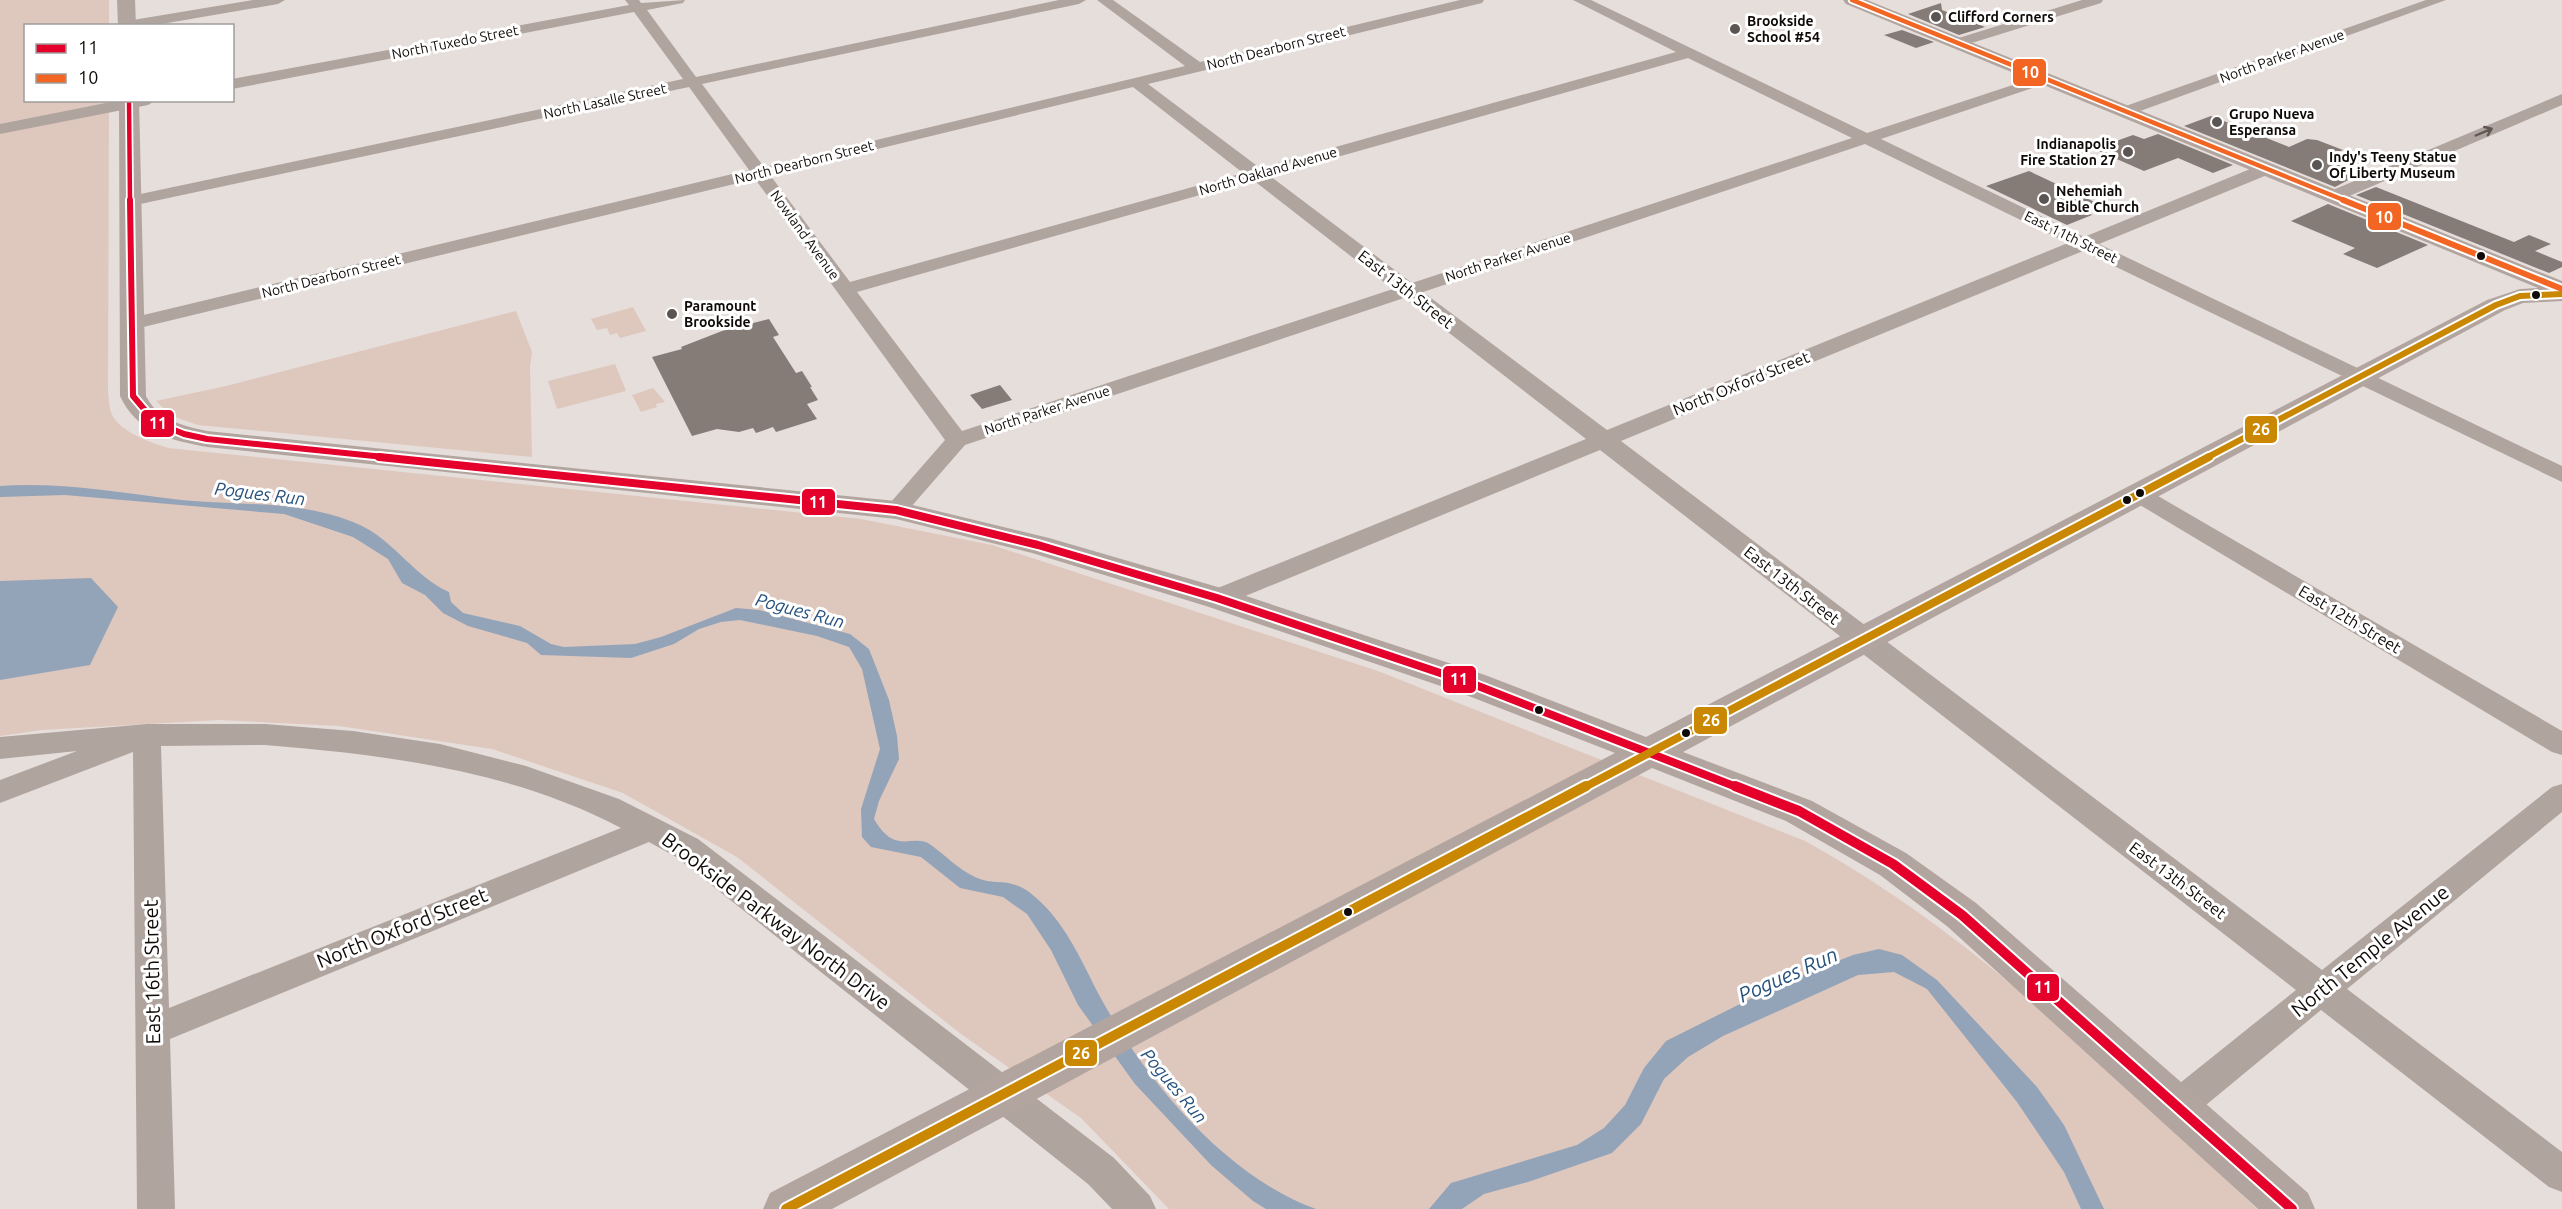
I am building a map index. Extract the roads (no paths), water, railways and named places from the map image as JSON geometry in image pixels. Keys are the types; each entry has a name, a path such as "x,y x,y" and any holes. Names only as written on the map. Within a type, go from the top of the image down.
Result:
{"main road":[{"path":"126,0 127,24"},
{"path":"1852,0 2562,291"},
{"path":"135,102 131,201 133,396 136,406 151,421 184,435 896,510 1038,545 1217,598 1365,646 1652,752 1799,811 1893,864 1962,915 2292,1209"},
{"path":"786,1209 2501,303 2562,291"}],"street":[{"path":"139,24 278,0"},
{"name":"North Tuxedo Street","path":"234,84 635,4 678,0"},
{"name":"North Lasalle Street","path":"131,201 1079,0"},
{"path":"1104,0 1197,67"},
{"name":"North Dearborn Street","path":"131,324 1477,0"},
{"name":"East 11th Street","path":"1580,0 2562,475"},
{"path":"1957,43 2096,0"},
{"name":"North Parker Avenue","path":"2126,111 2439,0"},
{"name":"Nowland Avenue","path":"635,4 957,440"},
{"name":"North Oakland Avenue","path":"845,289 1690,53"},
{"name":"North Parker Avenue","path":"957,440 2045,79"},
{"name":"East 13th Street","path":"1136,82 2562,1174"},
{"path":"2334,196 2562,99"},
{"path":"0,129 135,102"},
{"name":"North Oxford Street","path":"1217,598 2266,169"},
{"path":"896,510 957,440"},
{"name":"East 12th Street","path":"2138,494 2562,744"},
{"path":"0,792 147,735"},
{"name":"Brookside Parkway North Drive","path":"0,748 147,735 265,735 382,744 510,773 581,795 652,828 687,848 1101,1171 1137,1209"},
{"name":"East 16th Street","path":"147,735 156,1209"},
{"name":"North Temple Avenue","path":"2177,1107 2562,795"},
{"name":"North Oxford Street","path":"153,1030 652,828"}],"water":[{"path":"43,485 173,499 293,507 339,517 362,526 385,541 426,578 449,592 451,602 463,613 520,626 551,644 564,647 635,644 661,637 736,608 759,610 850,634 869,649 889,700 897,736 899,759 879,801 874,819 882,830 897,840 918,841 931,845 975,877 1010,883 1034,896 1055,917 1063,929 1098,993 1138,1058 1189,1120 1249,1173 1282,1194 1316,1209 1266,1209 1253,1201 1211,1165 1135,1084 1078,1005 1051,950 1027,914 1003,897 960,888 921,857 871,847 862,837 861,809 880,749 862,669 849,647 817,636 740,620 721,622 699,629 674,644 631,658 541,655 527,643 468,626 443,613 425,595 402,583 388,559 353,537 284,514 65,495 0,497 0,486"},
{"path":"91,578 118,607 90,665 0,680 0,581"},
{"path":"1879,949 1902,955 1937,980 2037,1087 2064,1125 2104,1209 2081,1209 2064,1172 2017,1102 1927,989 1894,972 1858,975 1723,1036 1688,1057 1664,1079 1641,1124 1612,1153 1528,1182 1484,1194 1462,1209 1429,1209 1451,1183 1577,1145 1604,1128 1625,1105 1644,1068 1666,1041 1784,982 1853,955"}],"place":[{"name":"Clifford Corners","path":"1936,17"},
{"name":"Brookside School #54","path":"1735,29"},
{"name":"Grupo Nueva Esperansa","path":"2217,122"},
{"name":"Indianapolis Fire Station 27","path":"2128,152"},
{"name":"Indy's Teeny Statue Of Liberty Museum","path":"2317,165"},
{"name":"Nehemiah Bible Church","path":"2044,199"},
{"name":"Paramount Brookside","path":"672,314"}],"water label":[{"name":"Pogues Run","path":"260,494"},
{"name":"Pogues Run","path":"800,611"},
{"name":"Pogues Run","path":"1788,975"},
{"name":"Pogues Run","path":"1174,1086"}]}
